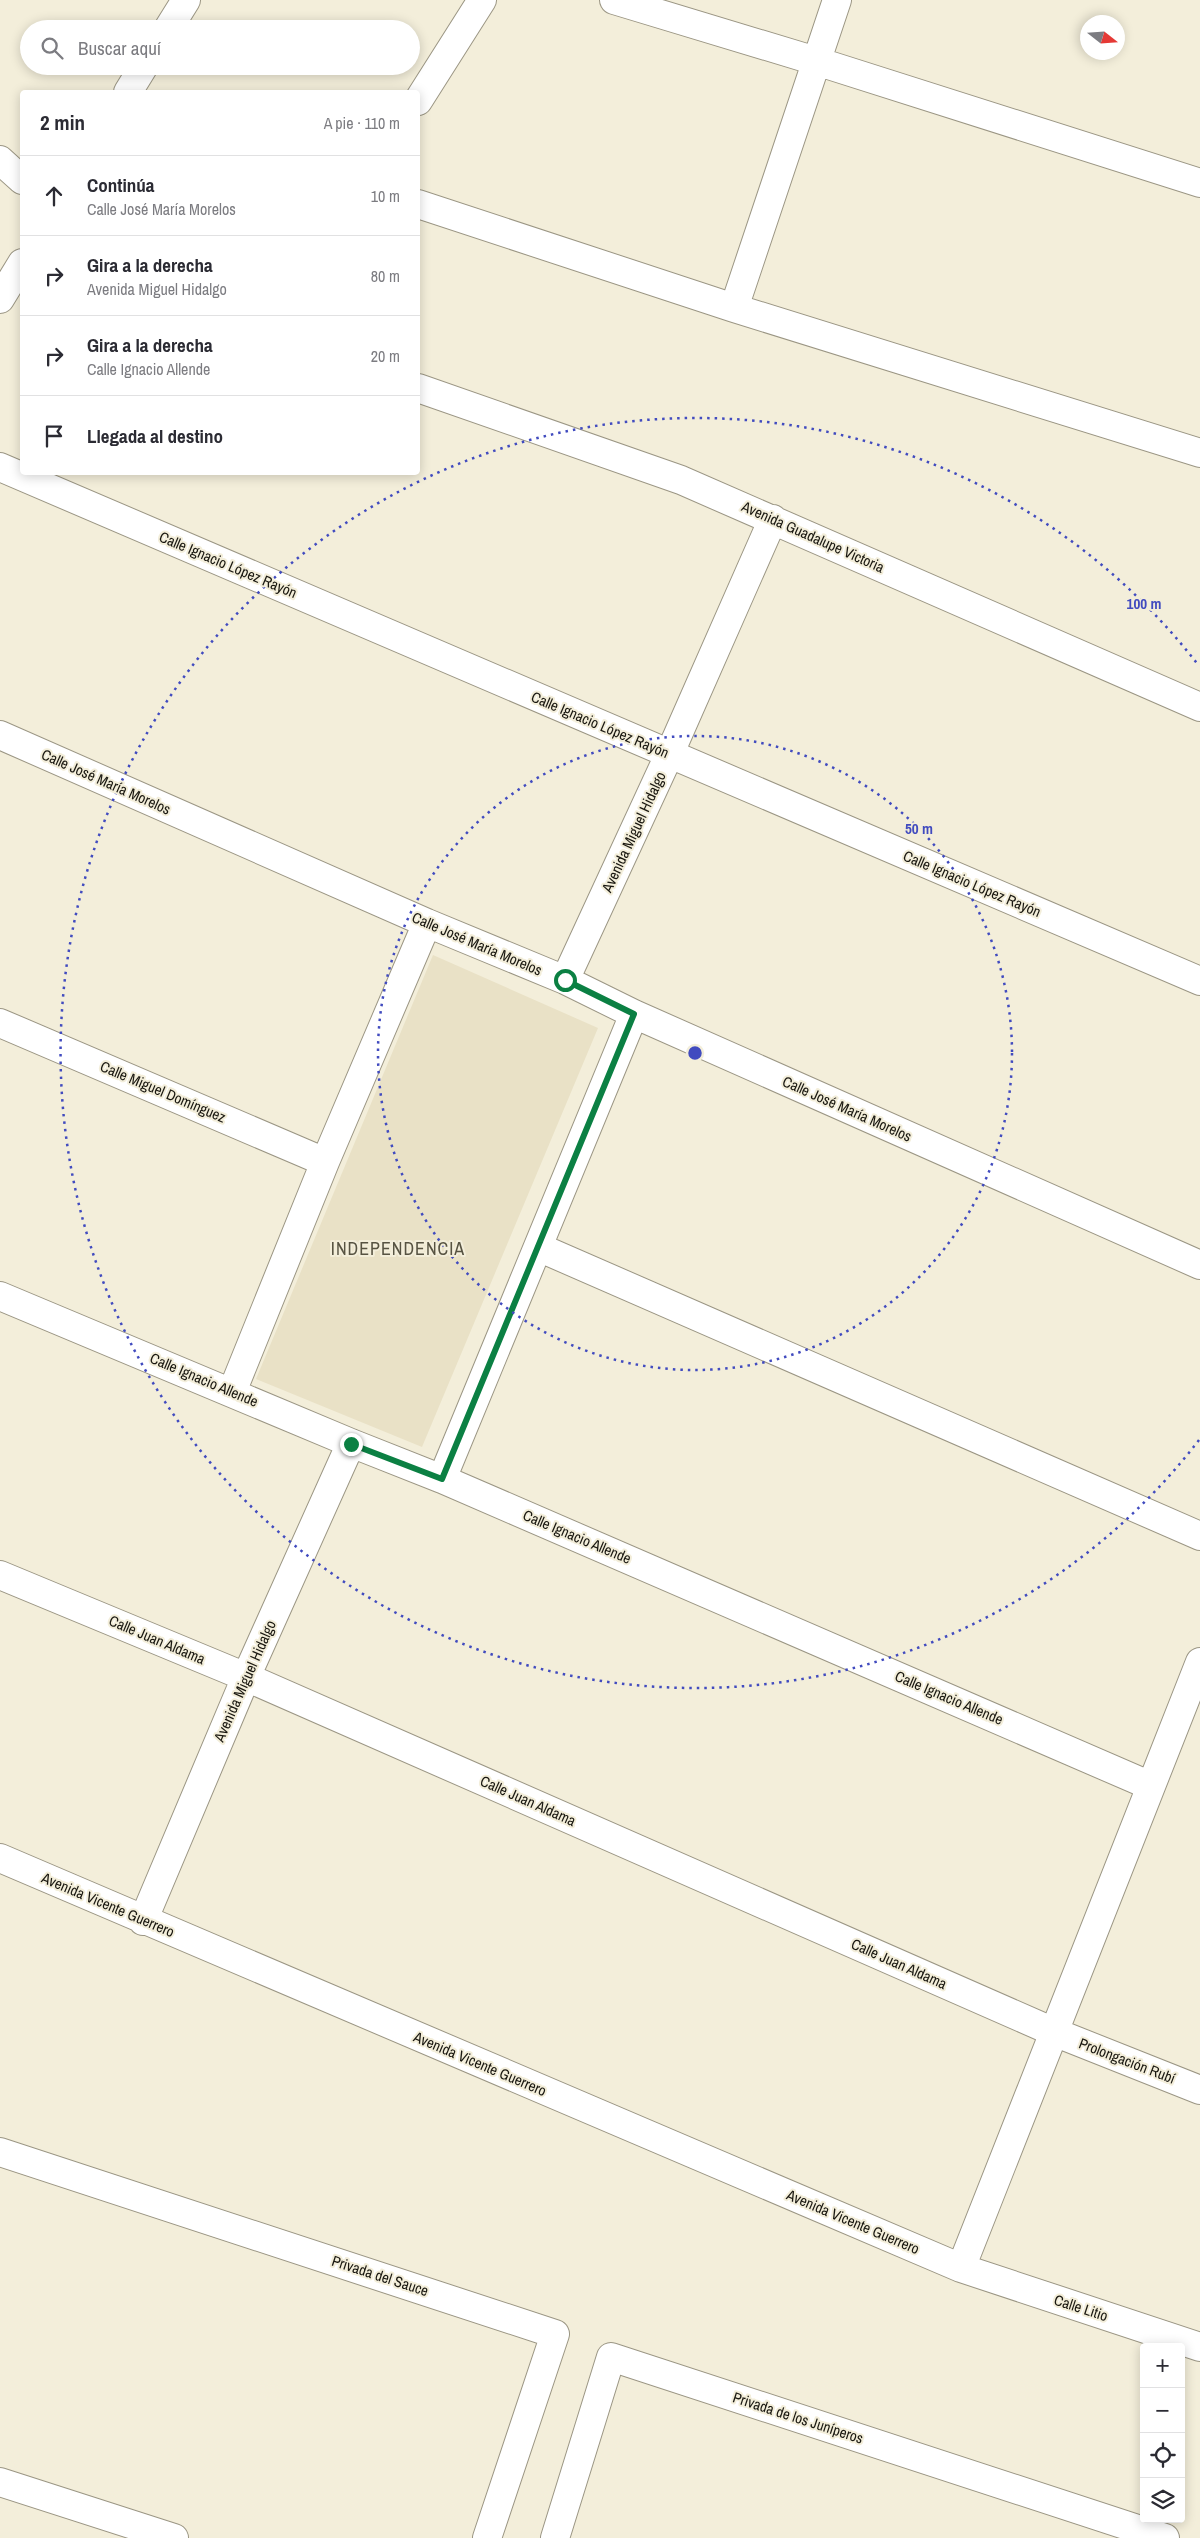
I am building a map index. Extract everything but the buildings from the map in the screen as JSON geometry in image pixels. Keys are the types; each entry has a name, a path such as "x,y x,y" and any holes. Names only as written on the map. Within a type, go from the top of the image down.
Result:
{"street":[{"path":"174,20 186,0"},
{"path":"420,98 482,0"},
{"path":"614,0 816,60 1200,183"},
{"path":"734,308 837,0"},
{"path":"129,90 138,75"},
{"path":"0,160 20,178"},
{"path":"420,205 734,308 1200,453"},
{"path":"0,299 20,266"},
{"name":"Avenida Guadalupe Victoria","path":"420,389 681,480 1200,707"},
{"name":"Calle Ignacio López Rayón","path":"0,467 1200,981"},
{"name":"Avenida Miguel Hidalgo","path":"565,980 669,755 773,519"},
{"name":"Calle José María Morelos","path":"0,735 427,923 565,980 634,1014 1200,1265"},
{"path":"232,1392 325,1162 427,923"},
{"path":"442,1479 634,1014"},
{"name":"Calle Miguel Domínguez","path":"0,1023 325,1162"},
{"path":"538,1247 1200,1536"},
{"name":"Calle Ignacio Allende","path":"0,1296 232,1392 351,1444 442,1479 1151,1786"},
{"name":"Avenida Miguel Hidalgo","path":"143,1920 246,1677 351,1444"},
{"name":"Calle Juan Aldama","path":"0,1575 246,1677 1054,2032"},
{"path":"961,2268 1200,1662"},
{"name":"Avenida Vicente Guerrero","path":"0,1858 961,2268"},
{"name":"Prolongación Rubí","path":"1054,2032 1200,2090"},
{"name":"Privada del Sauce","path":"0,2152 555,2334 487,2538"},
{"name":"Calle Litio","path":"961,2268 1200,2347"},
{"name":"Privada de los Juníperos","path":"555,2538 611,2357 1165,2538"},
{"path":"0,2482 174,2538"}],"shaded area":[{"path":"433,955 598,1028 422,1447 256,1379"}],"district":[{"name":"INDEPENDENCIA","path":"398,1249"}],"route":[{"path":"351,1444 442,1479 634,1014 565,980"}]}
